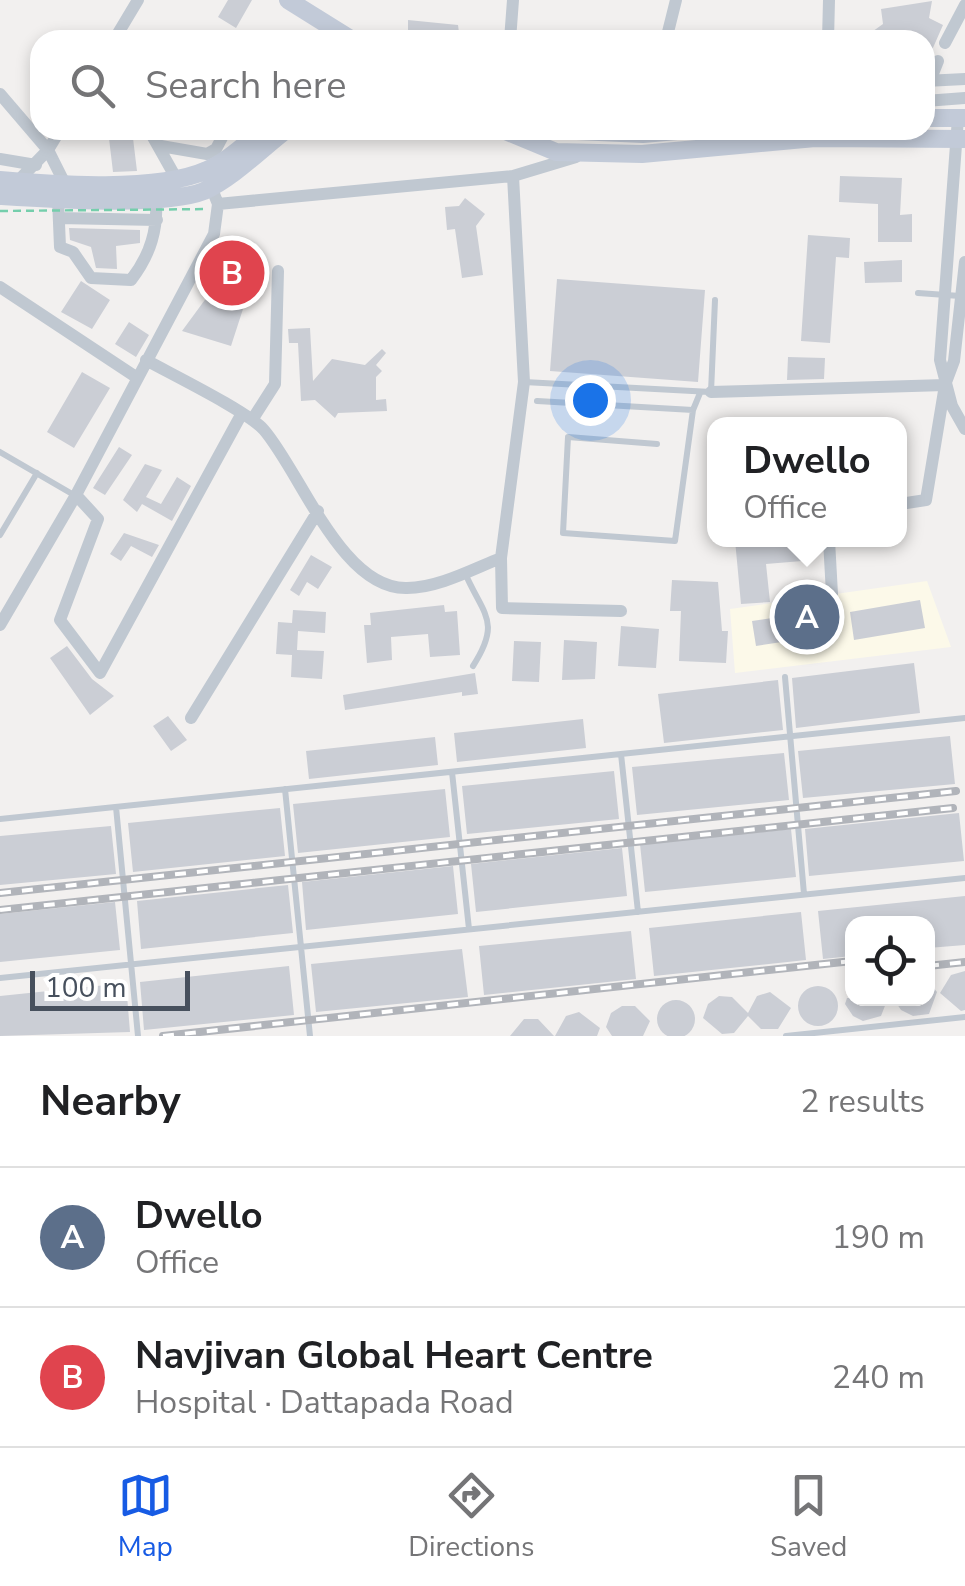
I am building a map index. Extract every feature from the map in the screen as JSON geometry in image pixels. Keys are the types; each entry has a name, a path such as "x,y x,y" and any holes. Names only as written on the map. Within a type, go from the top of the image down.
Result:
{"main road":[{"path":"288,0 336,30"},
{"path":"935,118 962,118"},
{"path":"935,139 961,139"},
{"path":"62,201 85,214 126,198 191,194 251,140"},
{"path":"528,140 556,152 642,154 793,140"},
{"path":"5,191 62,201 207,180"}],"street":[{"path":"120,30 138,0"},
{"path":"511,30 514,0"},
{"path":"668,30 676,0"},
{"path":"828,30 829,0"},
{"path":"946,42 965,4"},
{"path":"935,67 938,61"},
{"path":"935,81 965,79"},
{"path":"0,94 30,129"},
{"path":"935,100 965,98"},
{"path":"907,503 926,500 946,385 960,260 962,118"},
{"path":"39,140 48,150 62,201 60,246 73,252 92,278 131,280 144,263 157,220 156,197"},
{"path":"5,191 36,165 54,140"},
{"path":"156,140 207,180 513,176 590,152"},
{"path":"0,624 76,495 214,234 207,180 222,140"},
{"path":"161,146 181,153 207,180"},
{"path":"0,160 36,165"},
{"path":"513,176 524,382 529,401 501,558 502,608 621,611"},
{"path":"126,198 127,221"},
{"path":"85,214 127,221 157,220"},
{"path":"76,495 98,520 60,620 100,673 246,418 275,384 278,271"},
{"path":"0,287 136,377"},
{"path":"146,360 262,427 340,548 369,576 405,589 501,558"},
{"path":"706,392 946,385"},
{"path":"946,385 965,429"},
{"path":"191,718 318,511"},
{"path":"829,547 832,594"}],"lane":[{"path":"918,293 953,296"},
{"path":"656,444 568,437 563,533 676,541 693,410 706,392 715,300"},
{"path":"524,382 706,392"},
{"path":"529,401 693,410"},
{"path":"0,452 76,495"},
{"path":"0,535 36,473"},
{"path":"464,572 490,620 486,642 473,666"},
{"path":"785,676 804,894"},
{"path":"0,819 965,718"},
{"path":"621,754 638,912"},
{"path":"452,772 468,930"},
{"path":"285,789 310,1036"},
{"path":"116,807 138,1036"},
{"path":"0,978 965,878"},
{"path":"786,1036 965,1016"}],"path":[{"path":"5,191 207,180"}],"shaded area":[{"path":"927,581 951,647 735,673 730,609"}],"building":[{"path":"228,0 252,0 236,28 218,17"},
{"path":"932,1 929,18 943,25 935,43 935,30 875,30 883,24 881,9"},
{"path":"408,20 458,25 459,30 408,30"},
{"path":"109,140 133,140 137,171 113,172"},
{"path":"840,176 902,178 900,215 912,214 912,242 878,242 878,204 839,202"},
{"path":"465,198 485,214 476,226 483,275 462,278 455,229 447,230 445,207 459,206"},
{"path":"69,228 140,230 140,243 116,246 117,269 96,268 91,247 70,240"},
{"path":"808,235 850,238 849,258 836,257 830,343 801,341"},
{"path":"902,260 902,282 865,283 864,262"},
{"path":"557,279 705,290 698,382 550,371"},
{"path":"81,281 110,300 92,329 61,312"},
{"path":"207,297 243,309 231,346 182,331"},
{"path":"129,322 149,335 136,357 115,344"},
{"path":"310,328 313,381 332,359 365,365 382,349 386,353 376,365 382,371 376,377 376,400 386,399 387,411 338,413 335,418 315,400 301,401 298,343 289,343 288,329"},
{"path":"788,357 825,358 824,379 787,380"},
{"path":"82,372 110,388 74,448 47,432"},
{"path":"119,447 132,455 105,495 93,488"},
{"path":"145,464 162,470 146,497 161,504 177,477 191,486 172,521 142,504 137,512 123,500"},
{"path":"124,533 159,545 152,557 131,546 121,561 110,554"},
{"path":"736,547 813,547 814,560 766,564 770,602 741,604"},
{"path":"311,555 332,567 318,589 307,582 299,596 290,590"},
{"path":"672,580 718,582 722,631 728,631 726,663 679,661 681,611 670,611"},
{"path":"920,600 925,628 854,640 850,612"},
{"path":"444,605 445,612 457,611 460,655 430,657 428,634 391,637 392,660 367,663 364,625 371,625 370,613"},
{"path":"293,610 326,612 325,633 298,631 297,650 324,651 322,679 291,677 292,655 276,654 278,622 292,623"},
{"path":"829,610 834,634 756,646 752,621"},
{"path":"621,626 659,629 656,668 618,666"},
{"path":"564,640 597,642 595,679 562,680"},
{"path":"514,641 541,642 539,682 512,681"},
{"path":"67,646 92,679 114,696 90,715 50,658"},
{"path":"914,663 920,713 796,728 792,678"},
{"path":"475,673 478,694 462,696 462,692 345,710 343,695"},
{"path":"778,680 783,730 664,743 658,694"},
{"path":"168,716 187,740 171,751 153,726"},
{"path":"583,719 586,748 457,762 454,733"},
{"path":"950,736 955,784 803,798 798,751"},
{"path":"435,737 438,765 309,779 306,751"},
{"path":"784,753 789,800 637,815 632,767"},
{"path":"614,771 619,819 467,834 462,786"},
{"path":"445,789 450,837 298,853 293,804"},
{"path":"280,808 285,856 133,872 128,823"},
{"path":"959,813 964,861 809,876 805,829"},
{"path":"111,826 116,874 0,885 0,836"},
{"path":"791,829 796,877 645,892 640,844"},
{"path":"622,848 627,896 476,912 471,864"},
{"path":"453,866 458,914 306,930 302,882"},
{"path":"288,885 293,933 141,949 137,901"},
{"path":"965,896 965,945 935,947 935,916 845,916 845,957 823,959 818,911"},
{"path":"115,902 120,950 0,962 0,914"},
{"path":"801,912 806,960 654,976 649,928"},
{"path":"631,931 636,979 484,995 479,946"},
{"path":"462,949 468,997 316,1012 311,964"},
{"path":"289,966 294,1015 144,1030 140,982"},
{"path":"965,971 965,1010 961,1011 940,993 951,975"},
{"path":"126,983 130,1032 0,1036 0,996"},
{"path":"818,986 832,992 838,1006 832,1020 818,1026 804,1020 798,1006 804,992"},
{"path":"770,992 791,1008 778,1029 761,1029 748,1016 734,1033 722,1034 703,1018 708,1004 719,996 732,997 748,1013 757,996"},
{"path":"669,1001 683,1001 694,1012 694,1026 685,1036 667,1036 658,1026 658,1012"},
{"path":"622,1006 635,1006 650,1021 643,1036 612,1036 606,1027 611,1013"},
{"path":"846,1006 885,1006 881,1016 863,1021"},
{"path":"898,1006 932,1006 929,1014 913,1016"},
{"path":"579,1012 600,1028 597,1036 555,1036 566,1016"},
{"path":"524,1019 538,1019 554,1036 510,1036"}],"railway":[{"path":"0,893 956,791"},
{"path":"0,910 953,808"},
{"path":"163,1036 845,962"},
{"path":"935,965 965,962"}],"place":[{"name":"Navjivan Global Heart Centre","path":"232,273"},
{"name":"Dwello","path":"807,617"}]}
